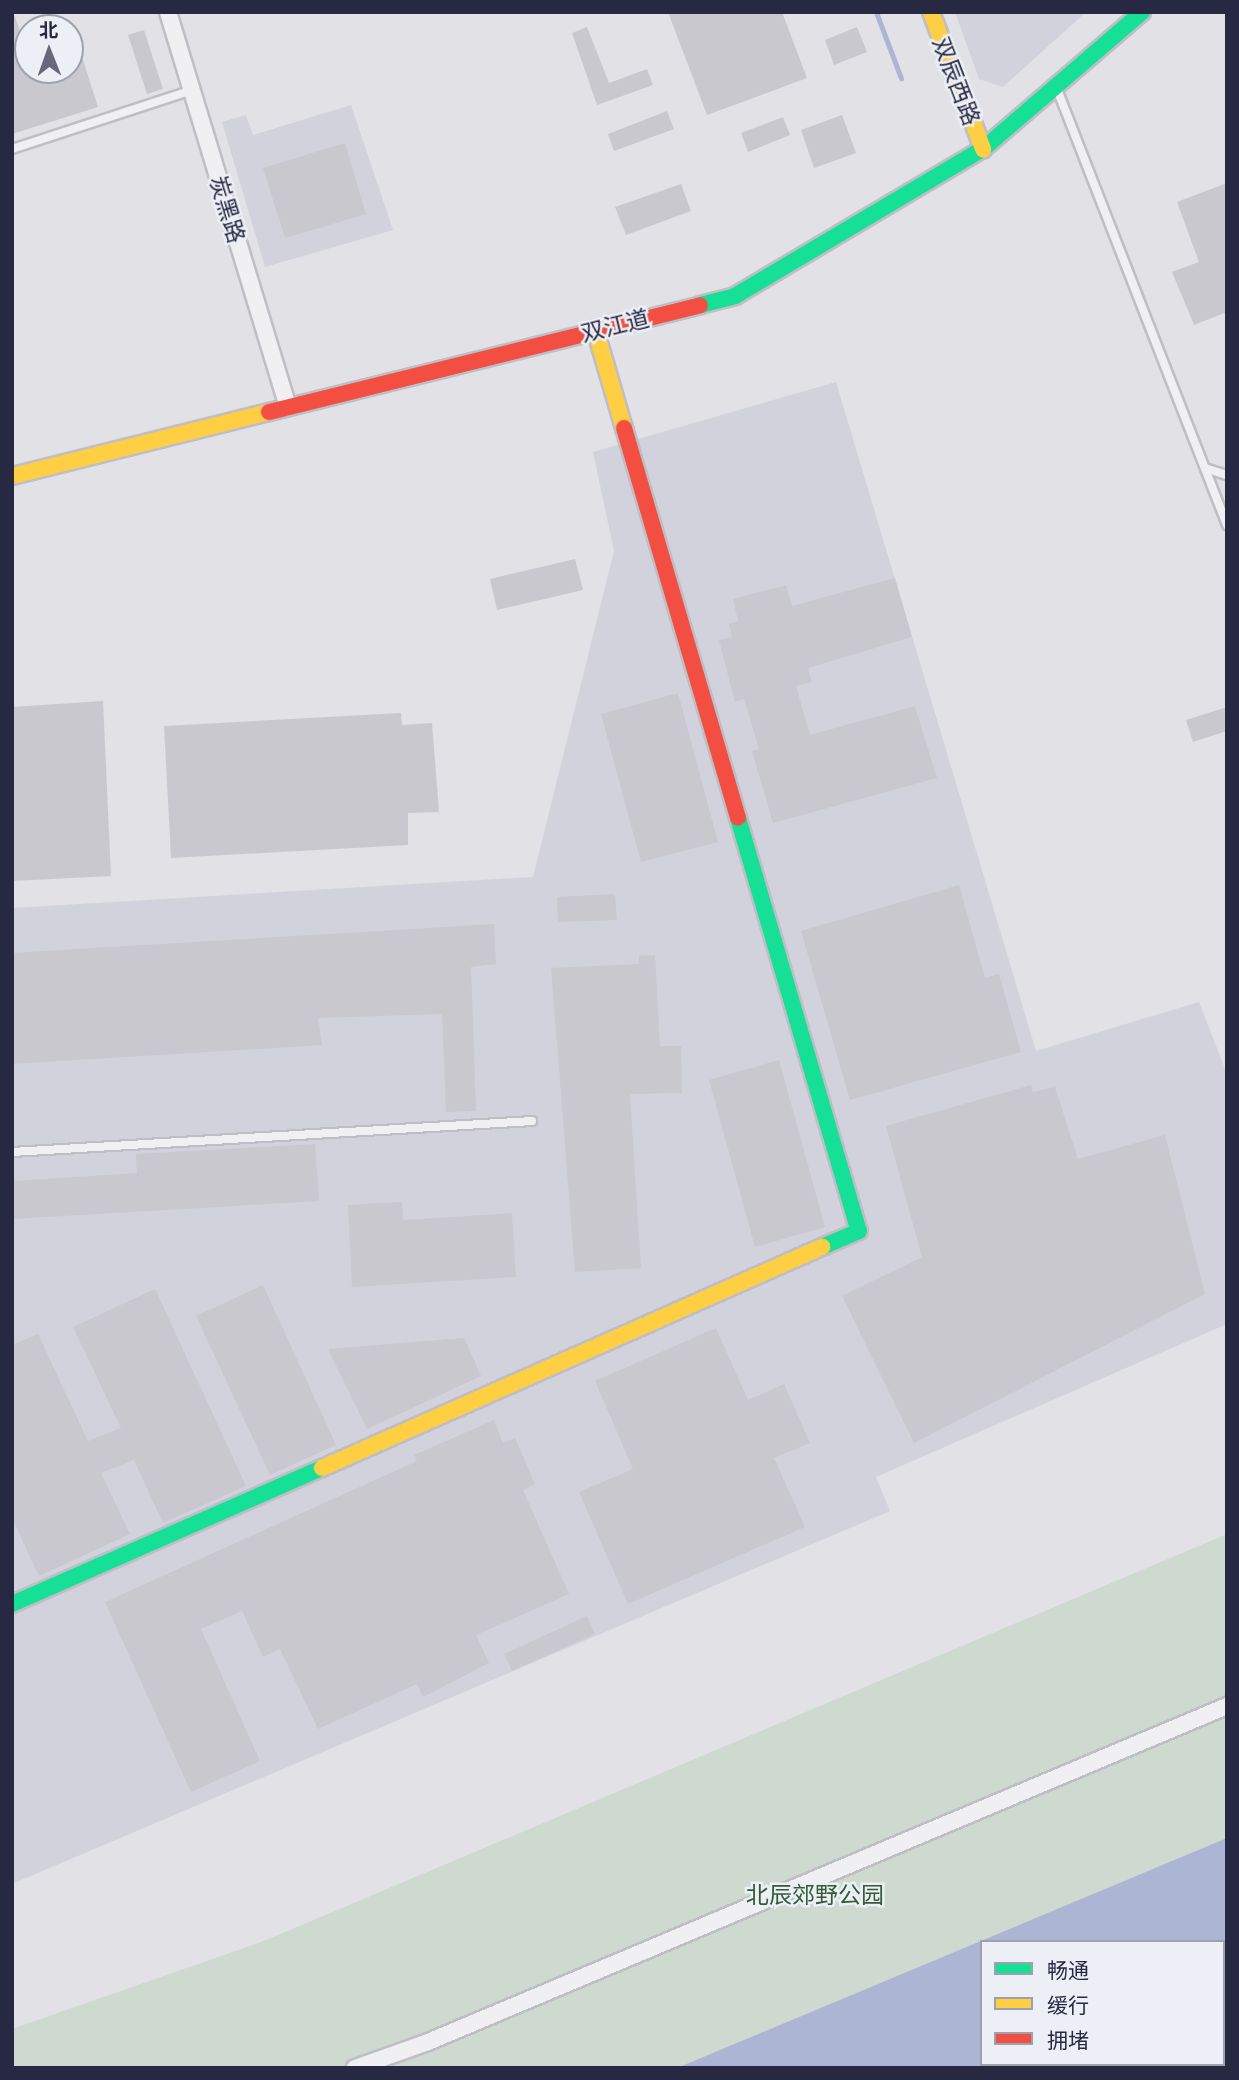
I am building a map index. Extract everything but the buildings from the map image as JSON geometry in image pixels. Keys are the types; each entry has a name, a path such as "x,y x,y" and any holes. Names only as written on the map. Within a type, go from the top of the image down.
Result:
{"street":[{"name":"炭黑路","path":"168,12 288,407"},
{"name":"双辰西路","path":"931,12 983,149"},
{"name":"双江道","path":"12,476 735,296 871,218 983,149 1142,12"},
{"path":"12,1604 859,1231 595,329"},
{"path":"355,2068 428,2042 1227,1706"}],"lane":[{"path":"1056,86 1227,525"},
{"path":"12,149 192,90"},
{"path":"1205,468 1227,475"},
{"path":"12,1152 532,1121"}],"shaded area":[{"path":"955,12 1086,12 1003,87 979,79"},
{"path":"351,105 393,230 265,267 222,122 246,115 253,135"},
{"path":"836,382 1036,1051 1199,1002 1227,1074 1227,1324 876,1477 890,1511 12,1884 12,908 533,877 614,551 593,452"}],"green space":[{"name":"北辰郊野公园","path":"1227,1534 1227,2068 12,2068 12,2029 264,1941"}],"water":[{"path":"1227,1838 1227,2068 677,2068 980,1941 980,2066 1225,2066 1225,1940 983,1940"}],"waterway":[{"path":"876,12 901,78"}],"traffic: fast":[{"path":"700,305 735,296 983,149 1142,12"},
{"path":"738,818 859,1231 822,1247"},
{"path":"12,1604 322,1468"}],"traffic: slow":[{"path":"931,12 983,149"},
{"path":"595,329 624,428"},
{"path":"12,476 269,412"},
{"path":"322,1468 822,1247"}],"traffic: jam":[{"path":"269,412 700,305"},
{"path":"624,428 738,818"}]}
